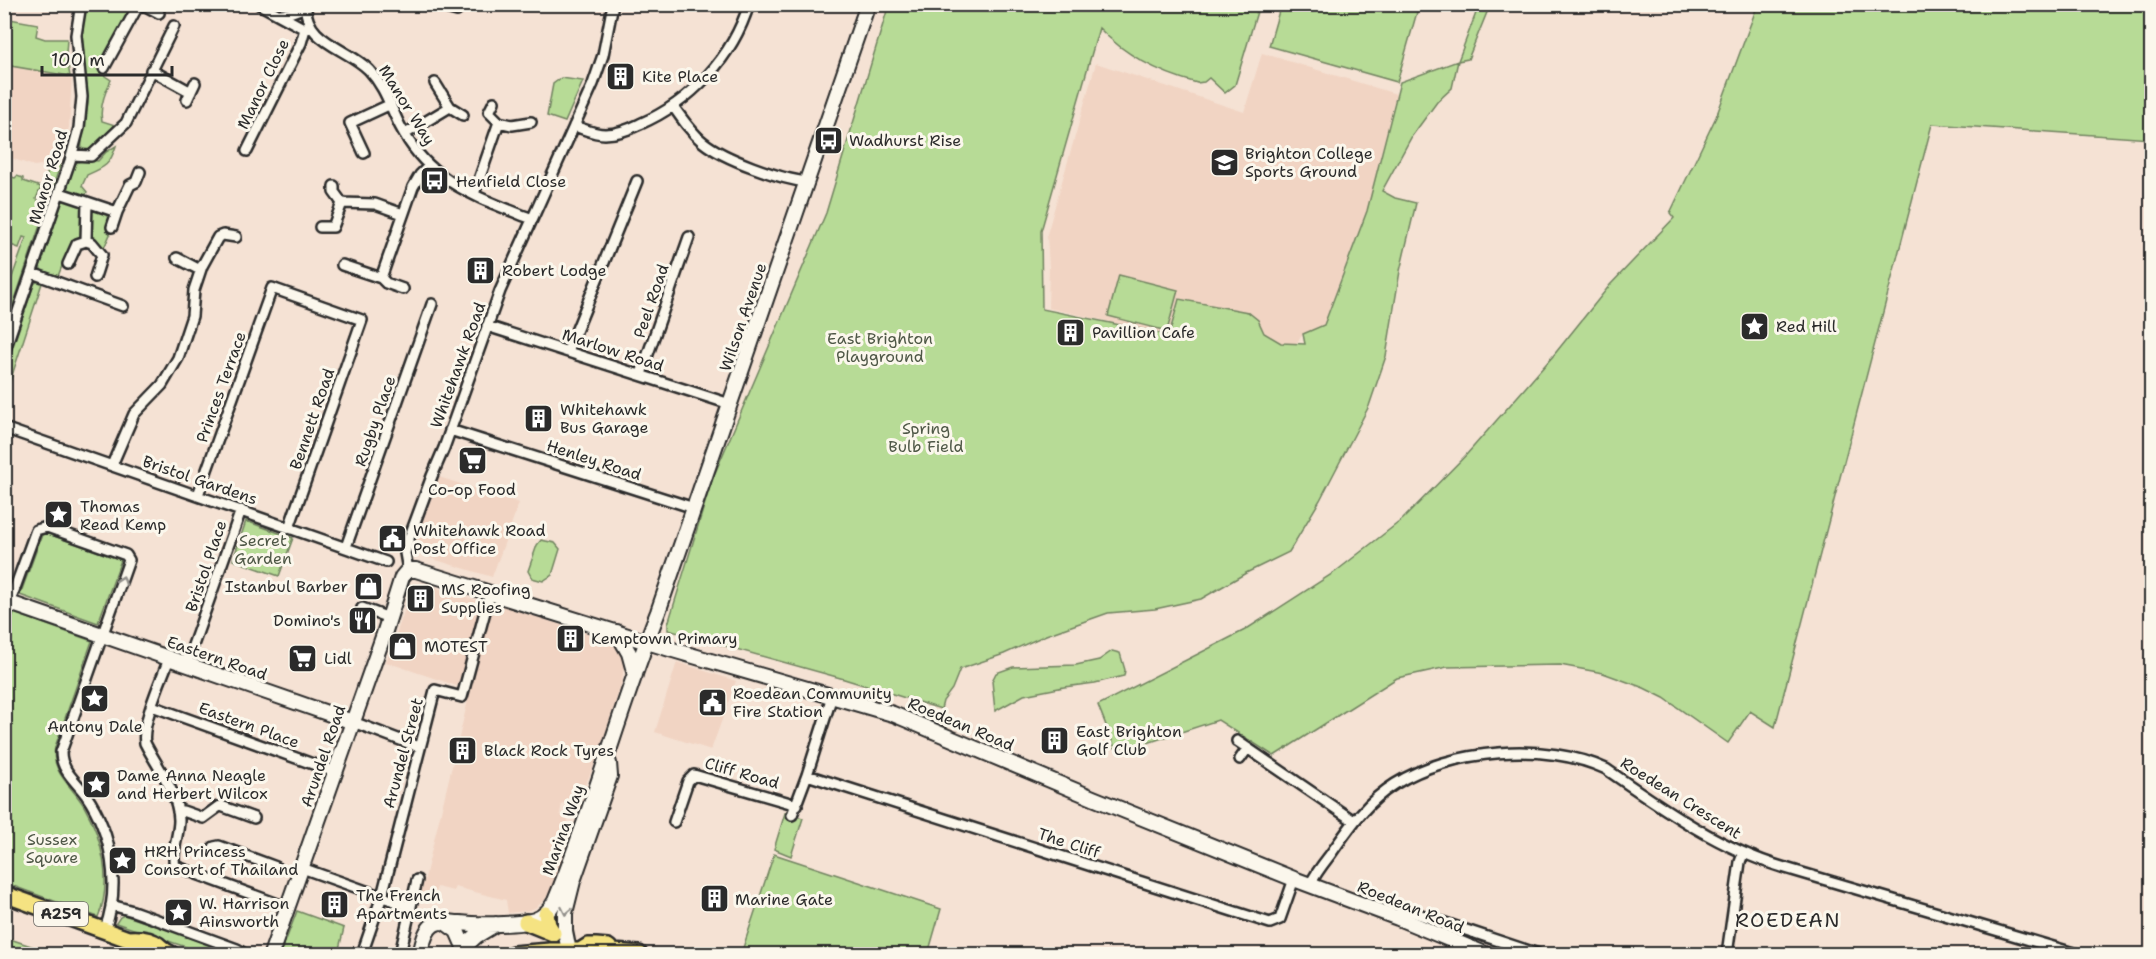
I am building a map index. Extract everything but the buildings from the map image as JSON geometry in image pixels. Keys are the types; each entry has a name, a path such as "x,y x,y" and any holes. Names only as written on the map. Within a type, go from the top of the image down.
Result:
{"main road":[{"name":"Wilson Avenue","path":"648,641 868,4"},
{"name":"Roedean Road","path":"408,570 419,570 902,718 1294,879 1398,918 1443,929 1485,954"},
{"name":"Arundel Road","path":"271,954 297,871 335,772 402,577 408,570"},
{"name":"Eastern Road","path":"7,602 352,722"},
{"path":"617,632 629,653 635,675"},
{"name":"Marina Way","path":"546,914 555,901 648,641"},
{"path":"578,952 565,931 565,913 573,881 610,776 609,755"},
{"name":"A259","path":"4,894 128,939 146,940 158,945 168,954"},
{"path":"420,954 430,927 444,921 462,924 526,922 537,920 546,914 548,925 553,933 526,922"},
{"path":"444,921 457,931 464,947 476,936 499,923"},
{"path":"513,954 578,952 588,946 608,947 612,953 639,954"}],"street":[{"name":"Manor Road","path":"4,352 72,155 81,112 81,82 76,35 81,4"},
{"path":"104,68 141,4 159,13"},
{"name":"Manor Way","path":"259,4 308,28 365,66 382,86 405,134 429,166 448,181 532,219"},
{"path":"431,4 457,11 459,4"},
{"name":"Whitehawk Road","path":"408,570 405,553 487,326 500,291 600,63 610,26 613,4"},
{"path":"574,126 599,133 611,133 638,125 674,106 692,91 719,62 735,38 749,4"},
{"path":"277,14 288,15 305,6 308,28"},
{"path":"72,155 91,156 126,123 174,26"},
{"name":"Manor Close","path":"247,151 308,28"},
{"path":"151,70 191,92"},
{"path":"435,83 450,107 463,114"},
{"path":"494,102 489,112 500,122 512,125 531,122"},
{"path":"364,153 350,123 391,104"},
{"path":"674,106 696,136 712,149 795,181 807,182"},
{"path":"405,134 450,107"},
{"path":"474,194 500,122"},
{"path":"126,123 136,129"},
{"path":"381,278 413,187 429,166"},
{"path":"111,227 130,185 136,182 140,172"},
{"path":"568,351 637,181"},
{"path":"334,186 334,192 342,203"},
{"path":"60,193 117,212"},
{"path":"86,241 87,202"},
{"path":"342,203 375,204 402,214"},
{"path":"334,238 333,227 342,203"},
{"path":"320,227 333,227"},
{"path":"111,465 134,414 162,385 178,358 192,316 192,296 200,270 218,237 223,232 236,237"},
{"name":"Peel Road","path":"641,374 689,237"},
{"path":"68,264 77,244 86,241 92,243 102,255 95,277"},
{"path":"177,258 200,270"},
{"path":"342,265 403,288"},
{"path":"32,273 123,306"},
{"name":"Princes Terrace","path":"198,495 272,288 362,320"},
{"name":"Rugby Place","path":"346,548 432,304"},
{"name":"Bennett Road","path":"290,528 362,320"},
{"name":"Marlow Road","path":"487,326 730,404"},
{"name":"Bristol Gardens","path":"4,428 386,562"},
{"name":"Henley Road","path":"450,430 694,508"},
{"name":"Bristol Place","path":"186,665 241,510"},
{"path":"4,618 7,602 36,530 47,527 126,555 129,560 61,758 64,769 94,808 106,836 112,872 111,905 105,929"},
{"name":"Arundel Street","path":"362,954 382,897 435,690 462,697 490,593"},
{"path":"362,608 389,618"},
{"path":"169,659 144,732 145,743 170,789 178,812 174,864 177,868 286,907"},
{"path":"792,815 832,696"},
{"name":"Eastern Place","path":"152,706 335,772"},
{"name":"Eastern Road","path":"352,722 419,747"},
{"path":"1237,741 1354,821"},
{"path":"1240,759 1247,749"},
{"name":"Roedean Crescent","path":"1310,885 1354,821 1394,785 1433,767 1473,757 1498,754 1555,754 1588,761 1606,769 1712,837 1743,854 2077,954"},
{"name":"Cliff Road","path":"674,822 688,781 694,775 797,805"},
{"name":"The Cliff","path":"807,775 1270,923 1280,919 1294,879"},
{"path":"178,812 203,818 218,802 255,818"},
{"path":"214,847 219,846 276,867"},
{"path":"1727,954 1743,854"},
{"path":"297,871 411,907"},
{"path":"400,954 417,880"},
{"path":"111,905 237,949 244,954"},
{"path":"1443,929 1538,954"}],"shaded area":[{"name":"Brighton College Sports Ground","path":"1262,53 1396,94 1367,211 1324,325 1303,334 1296,344 1281,343 1264,333 1258,320 1248,312 1179,299 1169,335 1048,308 1047,234 1096,63 1244,112"},
{"path":"5,65 72,76 69,127 56,163 34,166 5,156"},
{"path":"439,477 519,503 492,577 423,556 415,550 414,547"},
{"path":"428,585 473,599 480,606 465,665 457,686 386,662 410,595 415,589"},
{"path":"496,604 607,640 619,650 624,665 622,682 590,775 576,802 562,803 560,814 568,820 568,828 562,859 552,889 544,901 535,908 508,913 506,900 455,887 453,891 437,887 434,897 421,894 488,618"},
{"path":"677,662 736,681 711,750 655,732"}],"green space":[{"path":"889,4 1259,5 1235,85 1225,93 1209,78 1197,83 1156,69 1120,47 1099,28 1041,231 1042,309 1169,335 1179,299 1248,312 1258,320 1264,333 1281,343 1305,344 1303,334 1324,325 1367,211 1400,82 1458,61 1452,88 1437,102 1412,136 1382,191 1395,198 1416,203 1400,271 1386,356 1369,406 1320,500 1289,552 1201,599 1155,609 1108,613 960,669 941,709 844,679 668,630 712,480 826,213"},
{"path":"1281,4 1419,5 1397,82 1269,46"},
{"name":"East Brighton Golf Club","path":"1758,4 2152,5 2151,139 1932,124 1775,727 1750,711 1728,743 1664,698 1603,673 1560,665 1447,667 1397,678 1274,756 1218,720 1135,747 1115,748 1098,705 1245,630 1335,572 1403,519 1467,454 1553,356 1610,285 1674,218 1670,213 1716,117"},
{"path":"85,5 135,5 104,60 97,66 99,72 111,80 102,105 102,121 115,125 89,151 82,149 88,103 81,41"},
{"path":"1479,5 1490,5 1468,59 1458,61"},
{"path":"4,18 38,24 36,36 45,39 67,39 66,54 70,76 5,65"},
{"path":"561,78 583,81 565,122 547,116 553,84"},
{"path":"116,146 106,165 87,175 82,186 87,192 84,199 68,192 70,175 76,163 83,160 98,161"},
{"path":"58,163 60,166 6,326 5,297 26,238 23,237 19,248 5,243 5,175 23,178 23,181 41,187 36,199 39,201 50,164"},
{"path":"65,198 83,205 84,232 68,251 58,276 49,273 48,276 42,272 40,266"},
{"path":"90,206 111,215 112,230 103,250 91,236"},
{"path":"1119,275 1178,290 1167,331 1108,316"},
{"path":"43,280 5,397 5,370 34,284"},
{"name":"Secret Garden","path":"246,521 293,538 279,576 233,560"},
{"path":"43,532 121,560 98,623 20,595"},
{"path":"541,540 555,543 560,549 552,575 543,581 532,578 528,571"},
{"name":"Sussex Square","path":"14,613 92,641 55,747 54,756 63,778 84,806 100,846 105,890 98,917 5,883 4,639"},
{"path":"1112,651 1120,653 1125,670 1124,676 1024,695 995,711 992,681 996,673 1013,667 1076,665 1099,660"},
{"path":"785,813 803,818 791,856 774,849"},
{"path":"774,854 941,909 928,954 741,954"},
{"path":"297,911 344,928 338,953 281,953"},
{"path":"124,915 228,950 232,954 206,954 116,923"},
{"path":"5,937 7,938 55,954 5,954"}],"tunnel":[{"path":"276,867 288,871"}],"place":[{"name":"Kite Place","path":"621,76"},
{"name":"Wadhurst Rise","path":"828,140"},
{"name":"Brighton College Sports Ground","path":"1224,162"},
{"name":"Henfield Close","path":"435,181"},
{"name":"Robert Lodge","path":"481,270"},
{"name":"Red Hill","path":"1755,326"},
{"name":"Pavillion Cafe","path":"1071,332"},
{"name":"Whitehawk Bus Garage","path":"539,418"},
{"name":"Co-op Food","path":"472,461"},
{"name":"Thomas Read Kemp","path":"59,515"},
{"name":"Whitehawk Road Post Office","path":"392,539"},
{"name":"Istanbul Barber","path":"369,586"},
{"name":"MS Roofing Supplies","path":"420,598"},
{"name":"Domino's","path":"362,620"},
{"name":"Kemptown Primary","path":"570,638"},
{"name":"MOTEST","path":"403,646"},
{"name":"Lidl","path":"303,658"},
{"name":"Antony Dale","path":"95,698"},
{"name":"Roedean Community Fire Station","path":"712,702"},
{"name":"East Brighton Golf Club","path":"1055,740"},
{"name":"Black Rock Tyres","path":"463,750"},
{"name":"Dame Anna Neagle and Herbert Wilcox","path":"96,784"},
{"name":"HRH Princess Consort of Thailand","path":"123,860"},
{"name":"Marine Gate","path":"714,899"},
{"name":"The French Apartments","path":"335,904"},
{"name":"W. Harrison Ainsworth","path":"178,912"}],"district":[{"name":"ROEDEAN","path":"1788,920"}],"park label":[{"name":"East Brighton Playground","path":"880,347"},
{"name":"Spring Bulb Field","path":"926,437"}]}
